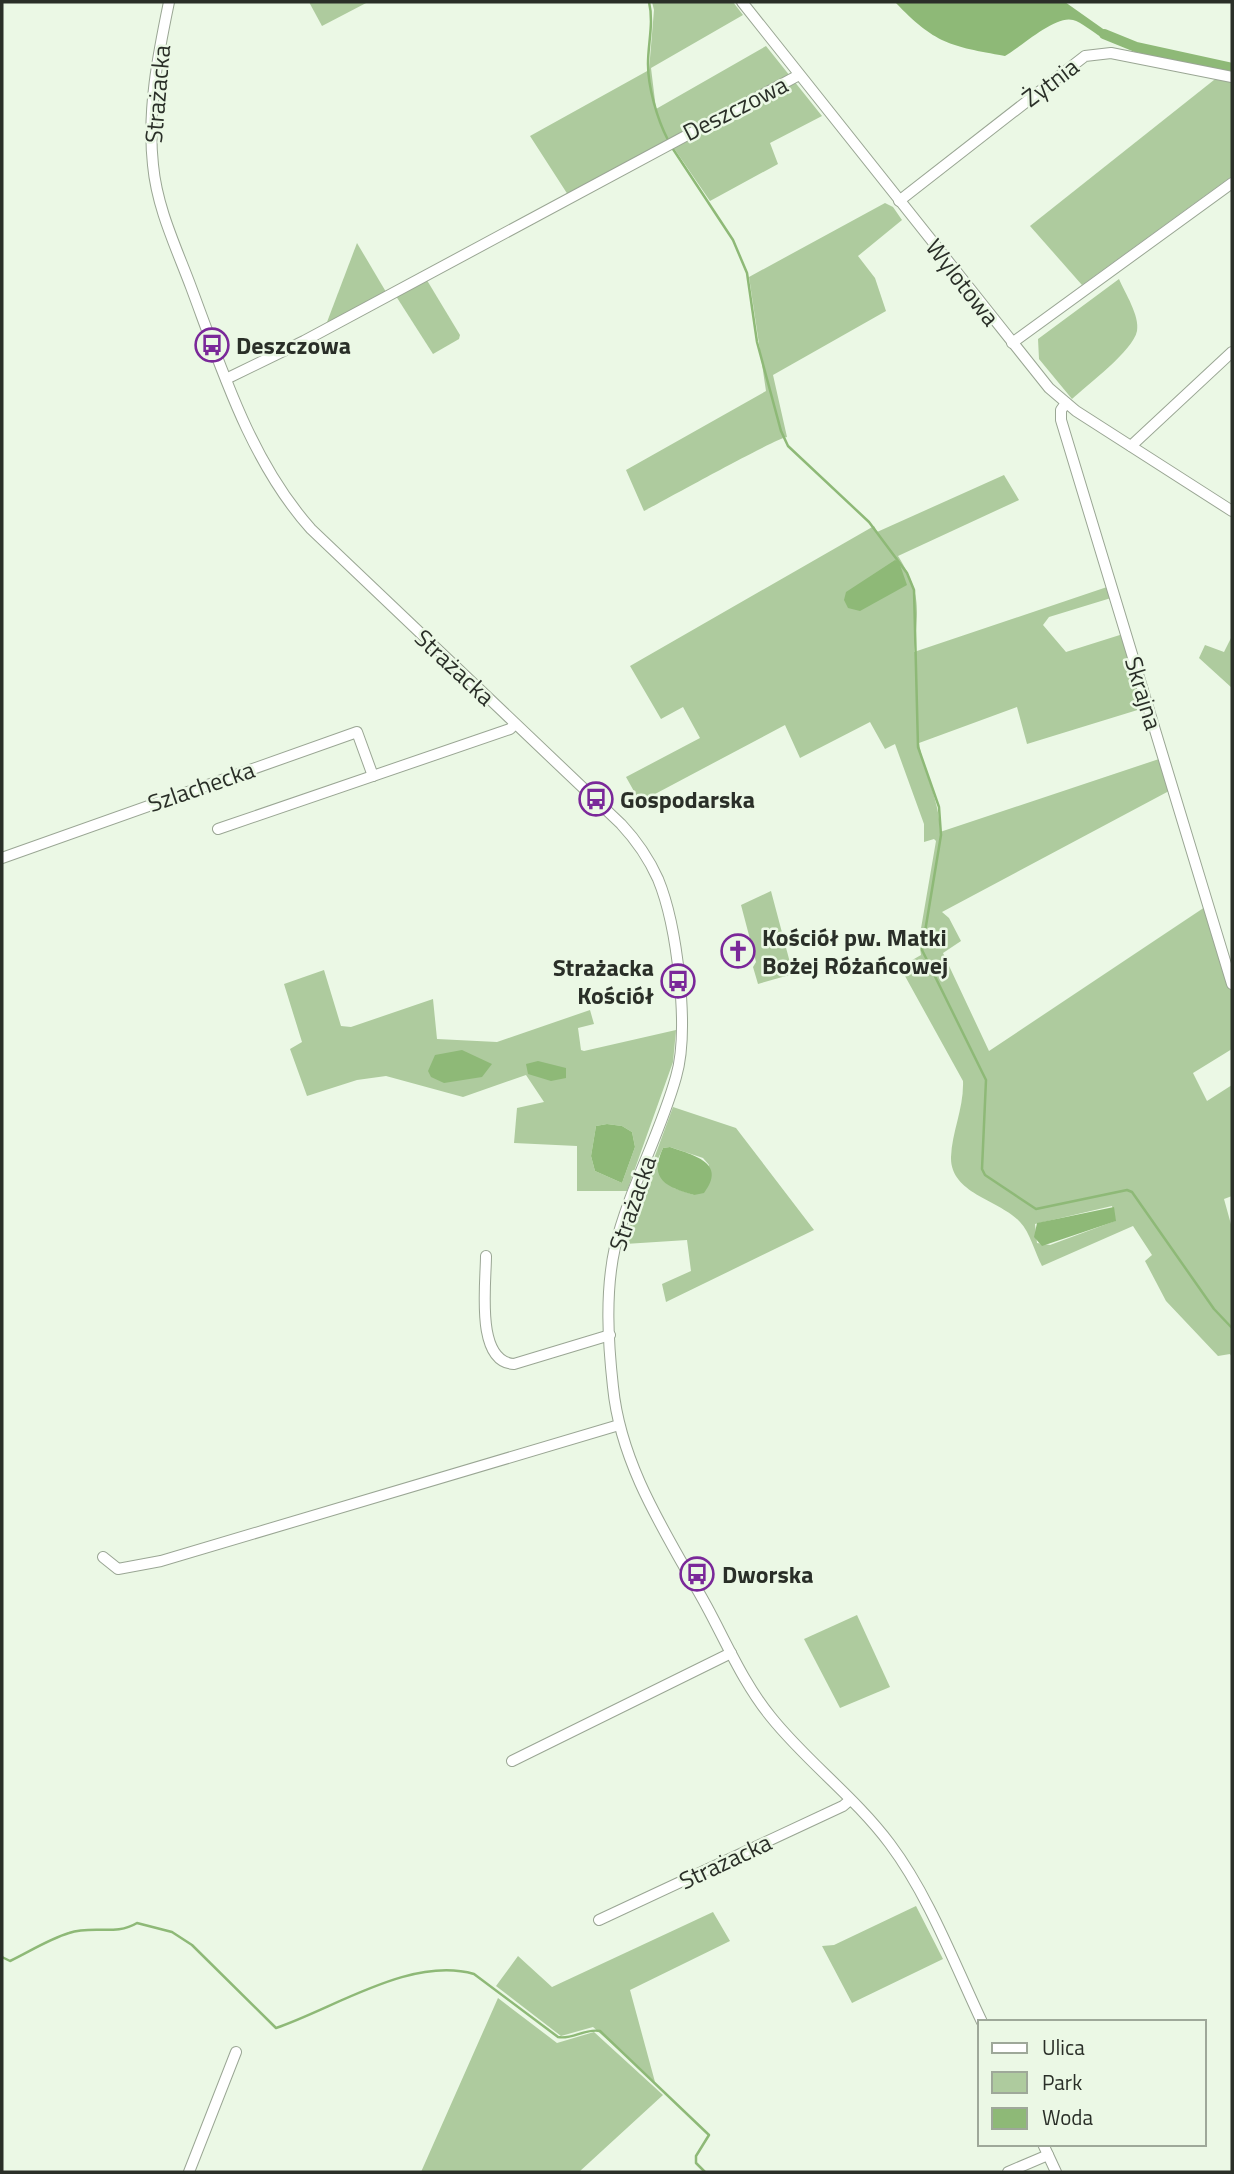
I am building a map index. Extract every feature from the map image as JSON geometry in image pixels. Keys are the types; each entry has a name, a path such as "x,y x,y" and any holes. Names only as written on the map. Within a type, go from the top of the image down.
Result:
{"street":[{"name":"Strażacka","path":"169,2 151,107 155,183 168,228 226,379 273,479 298,514 635,840 657,878 669,919 682,1016 681,1055 676,1078 616,1244 610,1283 610,1335 612,1381 619,1425 639,1481 732,1653 772,1718 884,1837 908,1871 981,2020"},
{"name":"Wylotowa","path":"742,2 1038,376 1066,403 1232,511"},
{"name":"Żytnia","path":"899,201 1085,56 1111,53 1232,77"},
{"name":"Deszczowa","path":"226,379 304,341 799,75"},
{"path":"1012,343 1232,183"},
{"path":"1131,446 1232,352"},
{"name":"Skrajna","path":"1066,403 1061,410 1061,419 1232,984"},
{"path":"218,829 510,729 515,724"},
{"name":"Szlachecka","path":"2,858 357,732 373,776"},
{"path":"486,1256 487,1332 492,1351 499,1360 514,1364 610,1335"},
{"path":"103,1557 118,1569 161,1561 619,1425"},
{"path":"512,1761 732,1653"},
{"name":"Strażacka","path":"599,1920 843,1806 850,1800"},
{"path":"189,2172 236,2052"},
{"path":"1044,2146 1056,2172"},
{"path":"1008,2172 1048,2155"}],"green space":[{"path":"309,2 368,2 322,26"},
{"path":"652,2 733,2 743,15 651,68 656,109 766,46 822,116 770,143 778,164 710,201 669,141 570,198 530,136 649,70 654,10"},
{"path":"1219,76 1232,79 1232,176 1082,285 1030,226"},
{"path":"885,203 893,207 902,220 858,256 875,278 886,311 773,375 787,437 644,511 626,470 766,391 749,277"},
{"path":"357,243 389,297 324,330"},
{"path":"425,277 460,335 459,339 433,354 394,293"},
{"path":"1119,279 1134,312 1137,331 1134,339 1119,358 1072,399 1039,359 1038,339"},
{"path":"1004,475 1019,500 898,556 911,581 917,602 914,652 1107,587 1111,598 1049,617 1043,625 1066,652 1123,634 1144,708 1027,744 1017,707 919,743 937,809 940,832 1159,759 1169,791 942,912 949,918 961,941 943,953 989,1051 1205,907 1225,969 1232,964 1232,1049 1193,1073 1207,1101 1232,1085 1232,1196 1224,1199 1232,1228 1232,1357 1230,1354 1218,1356 1166,1301 1145,1261 1152,1255 1133,1226 1042,1266 1024,1226 1011,1214 967,1188 953,1170 952,1147 962,1101 963,1081 900,967 921,955 919,940 936,841 934,839 924,842 924,824 895,744 885,749 870,722 800,758 785,725 640,802 626,777 700,738 683,707 661,719 630,666 874,526 877,532","holes":["1112,1206 1115,1221 1050,1245 1037,1243 1035,1224"]},
{"path":"1232,636 1232,688 1199,658 1205,645 1224,652"},
{"path":"771,891 793,974 758,984 753,967 756,962 741,905"},
{"path":"324,970 341,1026 351,1027 433,999 437,1039 497,1042 590,1010 594,1024 578,1028 581,1050 584,1051 676,1030 673,1062 627,1191 577,1191 577,1146 514,1143 517,1108 544,1102 526,1075 463,1097 386,1076 357,1080 307,1096 290,1049 302,1042 284,984","holes":["596,1126 622,1126 632,1132 635,1147 622,1183 595,1171 591,1156"]},
{"path":"673,1107 736,1128 814,1230 666,1302 662,1284 691,1271 687,1240 625,1244 624,1240","holes":["670,1147 703,1158 709,1165 694,1195 674,1188 657,1161 663,1148"]},
{"path":"857,1615 890,1687 840,1708 804,1639"},
{"path":"916,1906 943,1959 852,2003 822,1946 834,1945"},
{"path":"713,1912 730,1941 630,1990 655,2082 593,2027 561,2036 496,1986 518,1956 552,1987"},
{"path":"498,1998 557,2043 594,2032 663,2095 579,2172 421,2172"}],"water":[{"path":"895,2 1065,2 1106,31 1101,37 1076,21 1057,22 1005,56 944,41 921,27"},
{"path":"895,560 899,562 907,585 860,611 848,608 844,600 846,592"},
{"path":"462,1050 492,1064 482,1077 444,1083 431,1077 428,1071 435,1055"},
{"path":"538,1061 566,1068 566,1078 551,1081 528,1074 526,1064"},
{"path":"596,1126 622,1126 632,1132 635,1147 622,1183 595,1171 591,1156"},
{"path":"670,1147 697,1157 710,1167 712,1174 704,1193 694,1195 663,1181 659,1175 659,1159 663,1148"},
{"path":"1114,1207 1116,1221 1042,1246 1034,1237 1037,1223"}],"waterway":[{"path":"649,2 651,17 648,64 651,93 668,140"},
{"path":"1104,34 1136,47 1232,68"},
{"path":"671,146 733,240 747,273 757,342 781,431 788,446 869,522 907,573 914,590 918,747 939,807 941,835 922,950 986,1080 982,1169 985,1175 1036,1209 1127,1190 1132,1192 1214,1309 1232,1328"},
{"path":"2,1957 10,1961 54,1939 78,1931 121,1929 137,1923 172,1932 192,1945 276,2028 399,1978 450,1970 474,1974 558,2037 600,2031 709,2135 696,2156 696,2163 705,2172"}],"place":[{"name":"Deszczowa","path":"212,345"},
{"name":"Gospodarska","path":"596,799"},
{"name":"Kościół pw. Matki Bożej Różańcowej","path":"738,951"},
{"name":"Strażacka Kościół","path":"678,981"},
{"name":"Dworska","path":"697,1574"}]}
